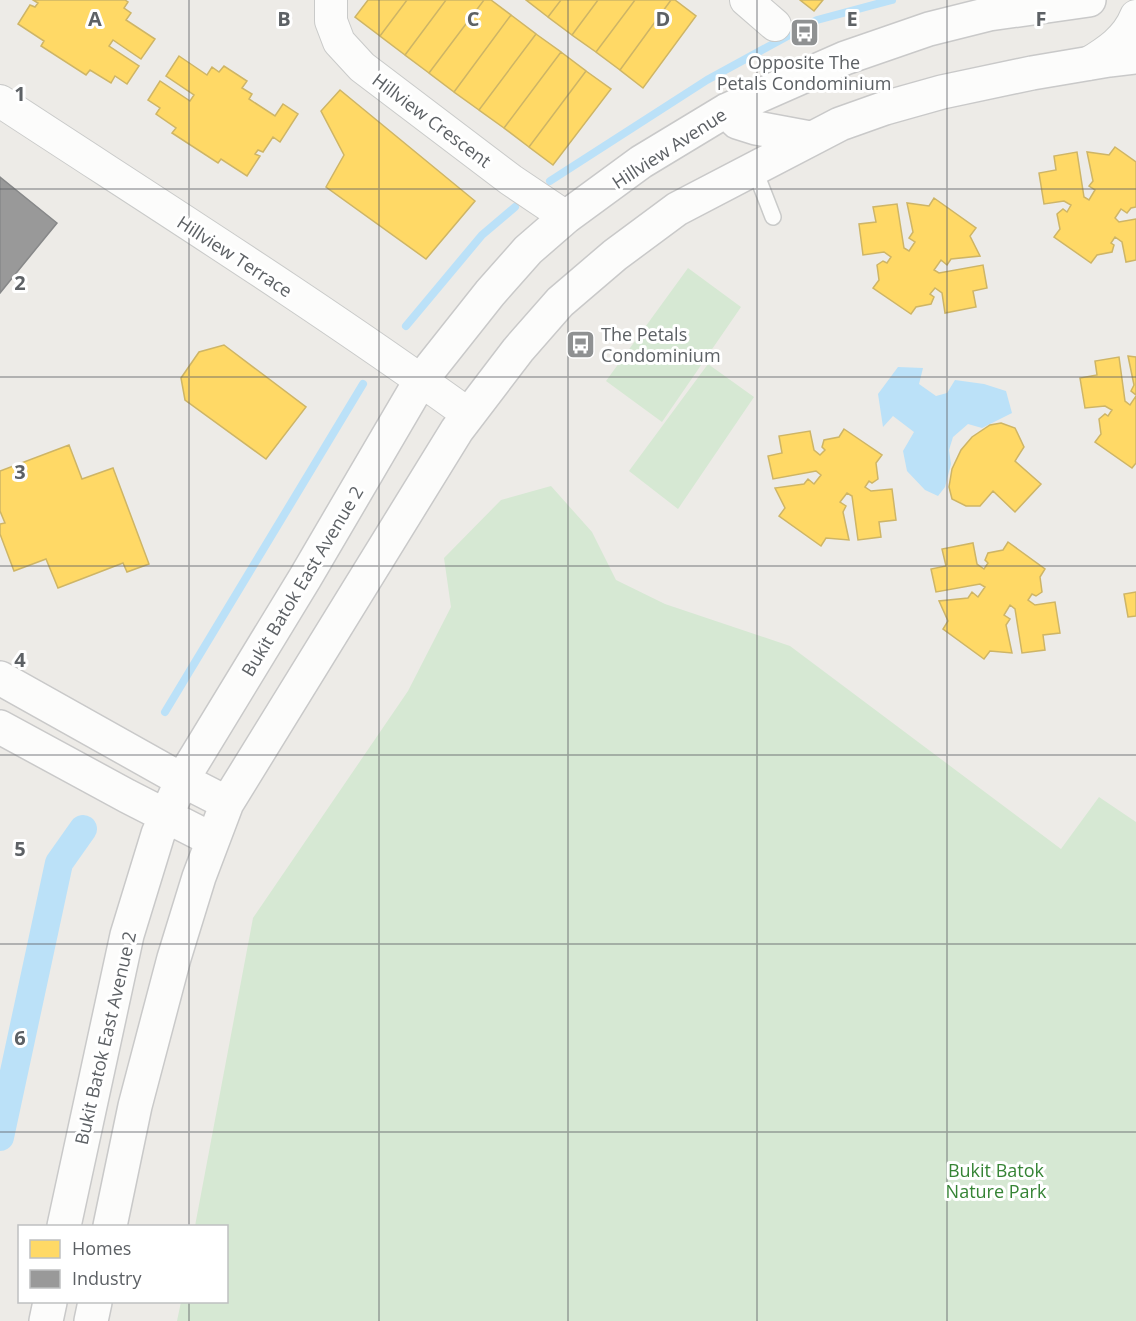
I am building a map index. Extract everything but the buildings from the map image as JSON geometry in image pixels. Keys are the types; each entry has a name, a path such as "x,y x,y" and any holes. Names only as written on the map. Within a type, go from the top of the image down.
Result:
{"street":[{"name":"Hillview Crescent","path":"332,0 331,21 339,42 362,67 512,180 566,217"},
{"path":"746,0 775,25"},
{"name":"Hillview Avenue","path":"421,380 490,293 528,250 566,217 642,162 727,110 845,58 929,29 989,14 1089,0"},
{"path":"1087,64 1109,51 1124,37 1136,16"},
{"path":"110,1225 138,1095 177,948 199,877 227,803 468,414 518,350 560,302 615,255 677,209 738,183 810,138 840,124 942,92 1087,64 1136,57"},
{"name":"Hillview Terrace","path":"0,101 255,268 468,414"},
{"path":"727,110 737,122 810,138"},
{"name":"Bukit Batok East Avenue 2","path":"64,1225 127,935 165,816 182,780 305,578 421,380"},
{"path":"0,678 227,803"},
{"path":"0,727 213,840"},
{"path":"46,1321 50,1303"},
{"path":"91,1321 95,1303"}],"lane":[{"path":"738,183 773,217"}],"green space":[{"path":"688,268 741,307 662,422 606,381"},
{"path":"708,364 754,397 678,509 629,471"},
{"name":"Bukit Batok Nature Park","path":"551,486 592,532 616,580 665,604 790,646 1061,849 1099,797 1136,822 1136,1321 177,1321 181,1303 228,1303 228,1225 195,1225 253,918 408,691 451,607 444,558 501,500"}],"water":[{"path":"898,367 923,368 919,384 936,396 947,393 955,380 984,384 1006,391 1012,413 982,428 968,424 953,437 949,450 951,464 945,487 938,496 925,490 907,471 903,451 914,432 893,416 883,427 878,394"}],"waterway":[{"path":"550,181 707,80 817,20 892,0"},
{"path":"406,326 482,235 515,207"},
{"path":"165,712 363,384"},
{"path":"0,1137 59,863 83,829"}],"place":[{"name":"Opposite The Petals Condominium","path":"804,33"},
{"name":"The Petals Condominium","path":"580,344"}]}
